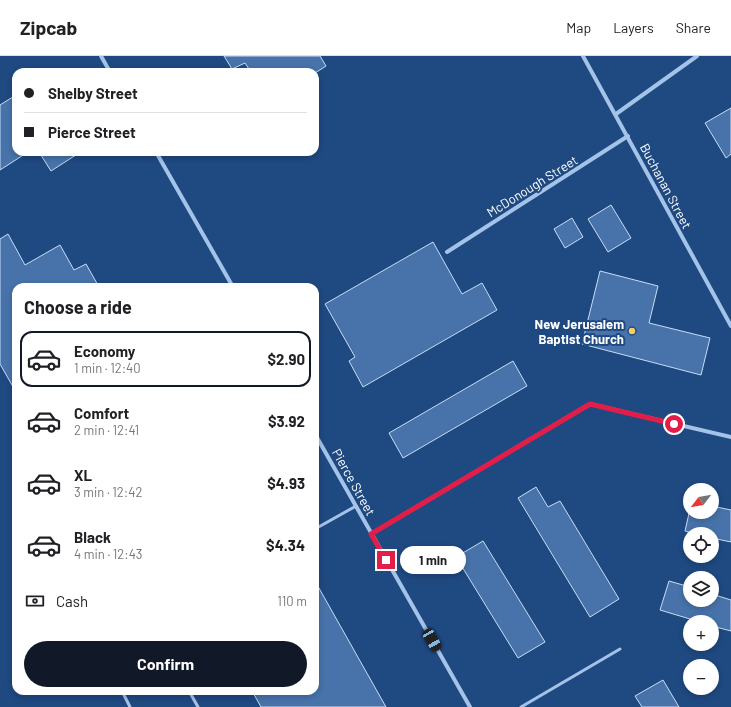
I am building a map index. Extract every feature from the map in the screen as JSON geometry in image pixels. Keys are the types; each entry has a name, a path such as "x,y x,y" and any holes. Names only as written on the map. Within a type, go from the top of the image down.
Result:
{"street":[{"path":"101,56 108,68"},
{"name":"Buchanan Street","path":"583,56 731,326"},
{"path":"616,114 697,56"},
{"name":"McDonough Street","path":"447,252 628,136"},
{"path":"158,156 231,283"},
{"path":"371,534 590,404 731,437"},
{"name":"Pierce Street","path":"319,441 470,707"}],"lane":[{"path":"319,527 356,506"},
{"path":"521,707 620,648"},
{"path":"124,695 130,707"},
{"path":"191,695 198,707"}],"building":[{"path":"224,56 320,56 326,66 319,70 319,68 248,68 245,63 231,68"},
{"path":"12,98 12,156 22,156 0,170 0,105"},
{"path":"731,108 731,154 726,158 705,123"},
{"path":"42,156 74,156 51,171"},
{"path":"611,205 631,238 608,252 588,219"},
{"path":"572,218 583,237 565,248 554,229"},
{"path":"8,234 25,265 60,245 74,270 86,264 97,283 12,283 12,385 0,364 0,239"},
{"path":"433,242 462,294 482,283 497,310 363,387 349,361 355,357 325,304"},
{"name":"New Jerusalem Baptist Church","path":"600,271 658,286 649,323 710,338 701,375 582,344"},
{"path":"513,361 527,386 403,458 389,433"},
{"path":"536,487 548,507 560,501 619,599 590,617 518,498"},
{"path":"719,507 731,510 731,542 719,539 719,527 686,527 688,519 719,519"},
{"path":"483,541 545,642 518,658 456,557"},
{"path":"669,581 683,585 683,607 719,607 719,596 731,600 731,631 719,628 719,615 683,615 683,617 660,610"},
{"path":"319,588 386,707 261,707 254,695 319,695"},
{"path":"663,680 679,707 642,707 635,696"}],"place":[{"name":"New Jerusalem Baptist Church","path":"632,331"}],"route":[{"path":"386,560 371,534 590,404 674,424"}]}
